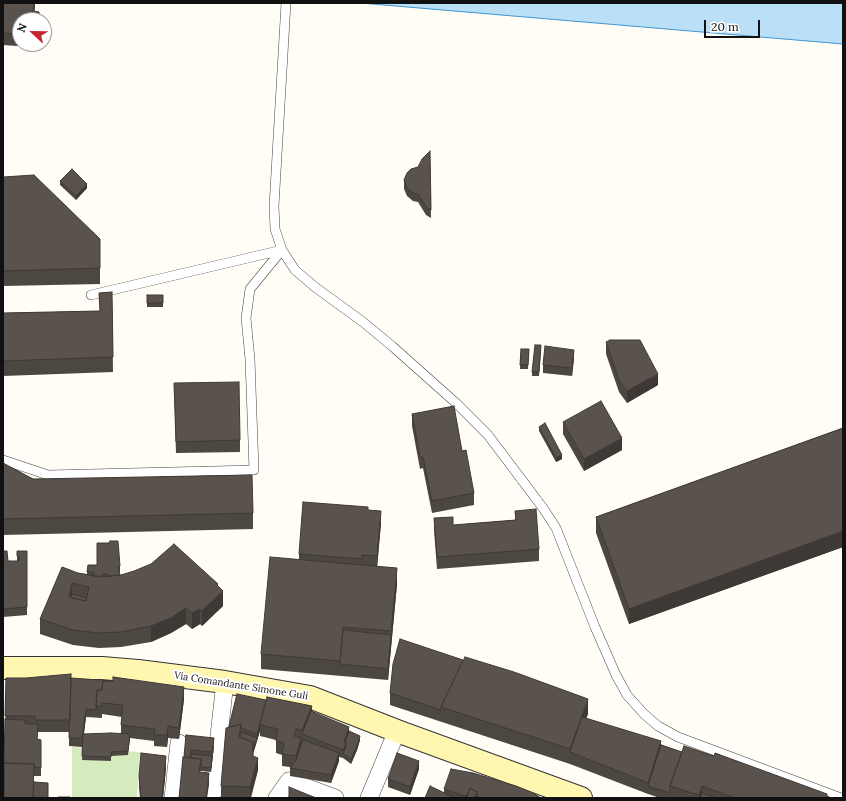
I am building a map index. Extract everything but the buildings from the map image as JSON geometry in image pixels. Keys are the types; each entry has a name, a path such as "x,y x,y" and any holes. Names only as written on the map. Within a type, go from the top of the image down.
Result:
{"main road":[{"name":"Via Comandante Simone Gulì","path":"3,668 102,668 138,671 225,682 310,697 397,731 581,798"}],"street":[{"path":"212,798 225,682"},
{"path":"369,798 397,731"},
{"path":"173,798 179,743"},
{"path":"277,798 289,781 335,798"}],"lane":[{"path":"286,3 274,206 275,229 282,250 295,270 386,341 456,403 488,435 543,508 556,528 594,627 616,675 627,696 644,714 658,726 678,736 840,798"},
{"path":"91,295 282,250"},
{"path":"3,460 48,475 254,470 250,359 246,318 250,289 282,250"}],"green space":[{"path":"72,747 140,752 137,798 72,798"}],"water":[{"path":"360,3 843,3 843,44"}]}
